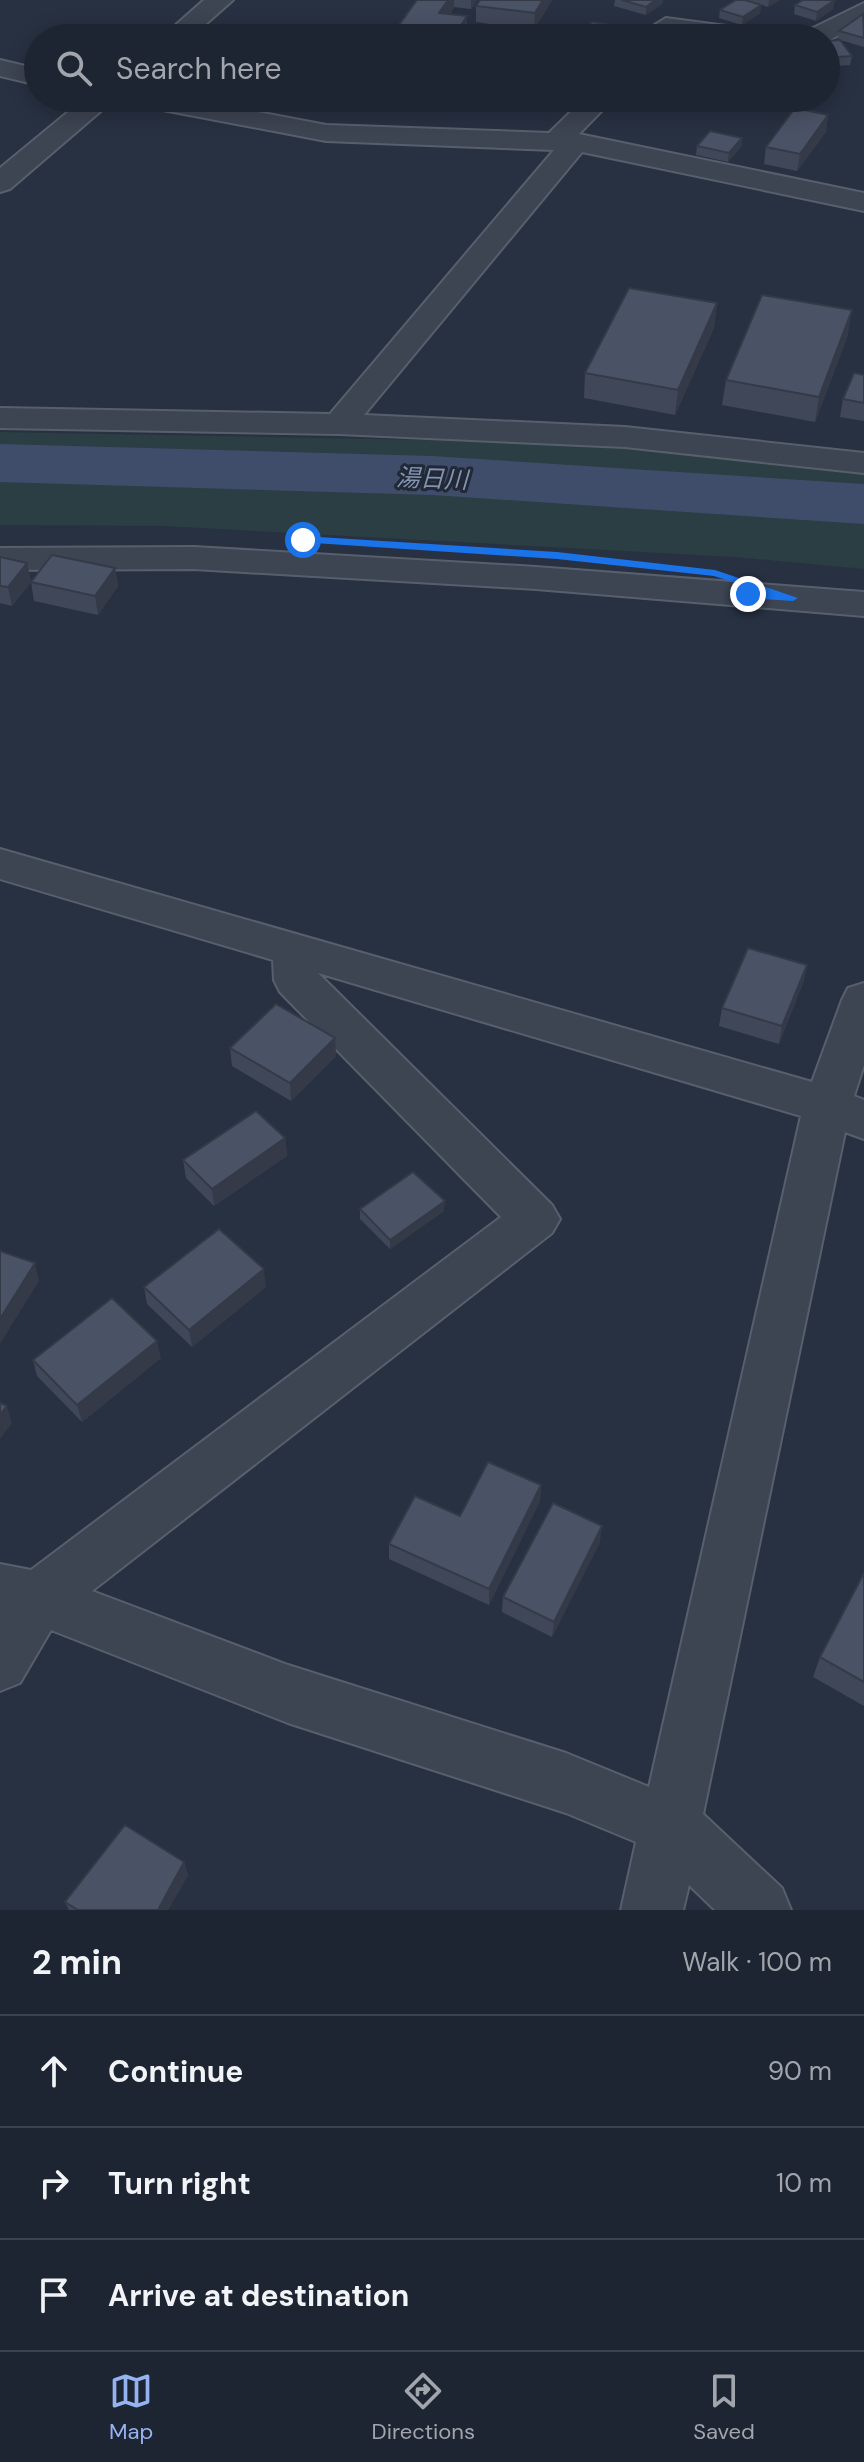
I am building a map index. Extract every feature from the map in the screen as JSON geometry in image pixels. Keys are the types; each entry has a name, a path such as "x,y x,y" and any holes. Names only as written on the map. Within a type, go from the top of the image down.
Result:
{"street":[{"path":"191,24 220,0"},
{"path":"670,24 690,7"},
{"path":"840,24 864,11"},
{"path":"0,68 24,74"},
{"path":"0,183 85,112"},
{"path":"216,112 326,133 566,141 864,202"},
{"path":"339,424 589,112"},
{"path":"0,418 339,424 625,437 864,463"},
{"path":"0,538 303,540 557,555 715,573 793,598"},
{"path":"0,559 194,558 536,578 864,604"},
{"path":"0,864 846,1113"},
{"path":"0,1663 20,1595 535,1219 296,980 295,950"},
{"path":"652,1910 846,1113 864,1000"},
{"path":"20,1595 288,1694 566,1783 673,1827 760,1910"}],"green space":[{"path":"0,432 591,443 864,473 864,569 734,557 163,526 0,525"}],"building":[{"path":"417,0 448,0 439,13 467,16 462,24 400,24"},
{"path":"480,0 543,0 535,13 476,6"},
{"path":"622,0 656,0 646,7"},
{"path":"736,0 761,5 743,17 720,10"},
{"path":"803,0 835,0 817,12 795,5"},
{"path":"863,14 864,38 840,30"},
{"path":"840,40 852,56 840,57"},
{"path":"792,112 828,115 800,154 766,147"},
{"path":"710,131 742,138 729,153 697,146"},
{"path":"629,288 717,303 678,390 585,373"},
{"path":"762,295 852,310 819,397 726,380"},
{"path":"854,373 864,375 864,403 843,399"},
{"path":"52,555 115,568 95,596 31,582"},
{"path":"0,557 27,563 8,587 0,586"},
{"path":"748,948 807,965 782,1026 722,1008"},
{"path":"276,1004 335,1038 290,1083 230,1048"},
{"path":"256,1111 285,1138 212,1189 183,1160"},
{"path":"413,1172 445,1201 390,1240 360,1209"},
{"path":"219,1229 264,1269 189,1330 144,1287"},
{"path":"0,1251 35,1263 0,1319"},
{"path":"112,1298 157,1341 77,1405 33,1360"},
{"path":"0,1403 7,1406 0,1415"},
{"path":"488,1462 541,1485 489,1589 389,1544 415,1496 460,1516"},
{"path":"553,1503 602,1526 554,1622 503,1597"},
{"path":"864,1573 864,1682 820,1657"},
{"path":"125,1825 184,1862 158,1910 78,1910 65,1902"}],"waterway":[{"name":"湯日川","path":"0,463 432,475 864,504"}],"route":[{"path":"303,540 557,555 715,573 793,598 748,594"}]}
